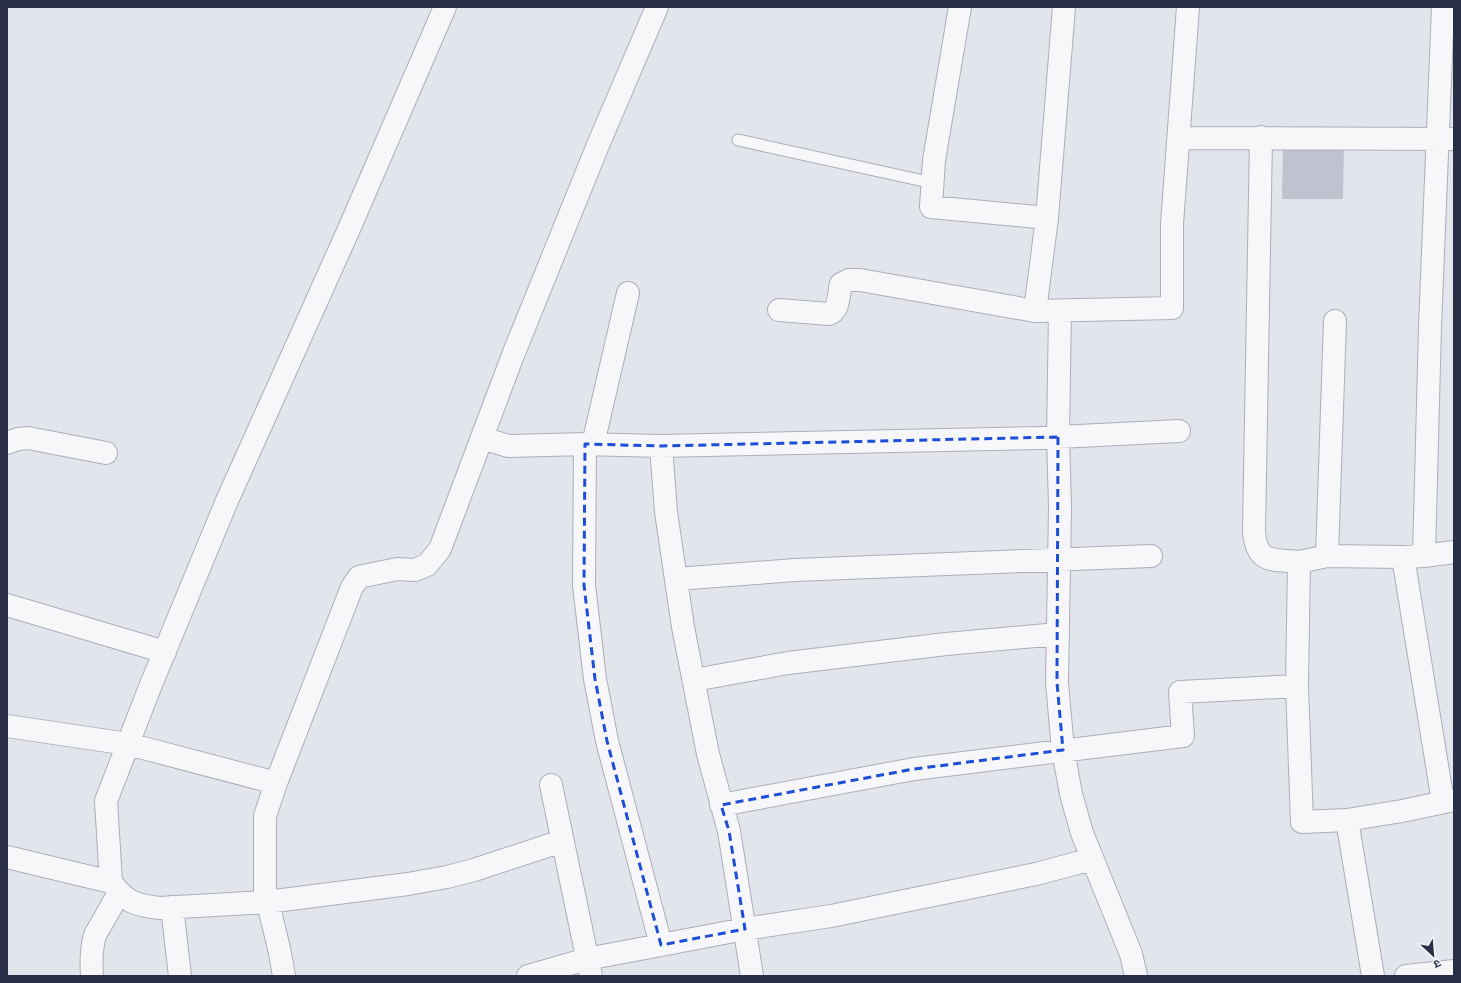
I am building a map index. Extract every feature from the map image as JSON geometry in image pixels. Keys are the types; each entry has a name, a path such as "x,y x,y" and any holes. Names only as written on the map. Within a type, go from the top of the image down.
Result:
{"street":[{"path":"92,976 91,956 93,941 115,887 106,801 226,503 349,229 445,7"},
{"path":"284,976 265,890 265,816 276,783 352,587 359,577 397,569 415,570 427,565 440,549 516,348 595,152 657,7"},
{"path":"960,7 934,160 931,207 1047,218"},
{"path":"1035,311 1047,218 1064,7"},
{"path":"778,310 832,313 837,307 841,284 849,280 860,280 1035,311 1172,308 1172,224 1188,7"},
{"path":"1424,556 1430,326 1446,139 1443,7"},
{"path":"1450,7 1454,8"},
{"path":"1178,138 1446,139"},
{"path":"1261,138 1254,532 1255,543 1258,551 1263,556 1270,559 1299,562 1327,556 1403,557 1454,552"},
{"path":"628,292 589,444 584,585 594,679 607,741 661,945"},
{"path":"1060,311 1058,437 1060,507 1057,683 1063,750 1071,794 1082,833 1131,954 1136,976"},
{"path":"1327,556 1336,321"},
{"path":"482,438 508,446 589,444 661,446 1058,437 1179,431"},
{"path":"7,443 18,439 28,438 106,453"},
{"path":"661,446 666,512 683,627 708,754 729,831 752,976"},
{"path":"676,579 795,570 1150,556"},
{"path":"1299,562 1297,686 1302,822 1347,820 1451,803 1403,557"},
{"path":"7,605 165,652"},
{"path":"694,680 788,663 946,644 1058,634"},
{"path":"721,804 914,768 1183,736 1180,692 1297,686"},
{"path":"7,726 128,744 276,783"},
{"path":"551,785 589,968"},
{"path":"1347,820 1374,976"},
{"path":"7,857 115,887 125,899 144,906 159,908 268,902 408,884 447,877 474,870 562,841"},
{"path":"528,976 589,968 661,945 745,929 838,914 1036,874 1092,859"},
{"path":"172,907 180,976"},
{"path":"1406,976 1454,972"}],"lane":[{"path":"738,140 933,183"}],"highlighted area":[{"path":"1058,437 1057,683 1063,750 914,769 721,805 729,831 745,929 661,945 607,741 595,679 584,585 585,444 661,446"}],"building":[{"path":"1283,146 1344,146 1343,199 1282,199"}]}
